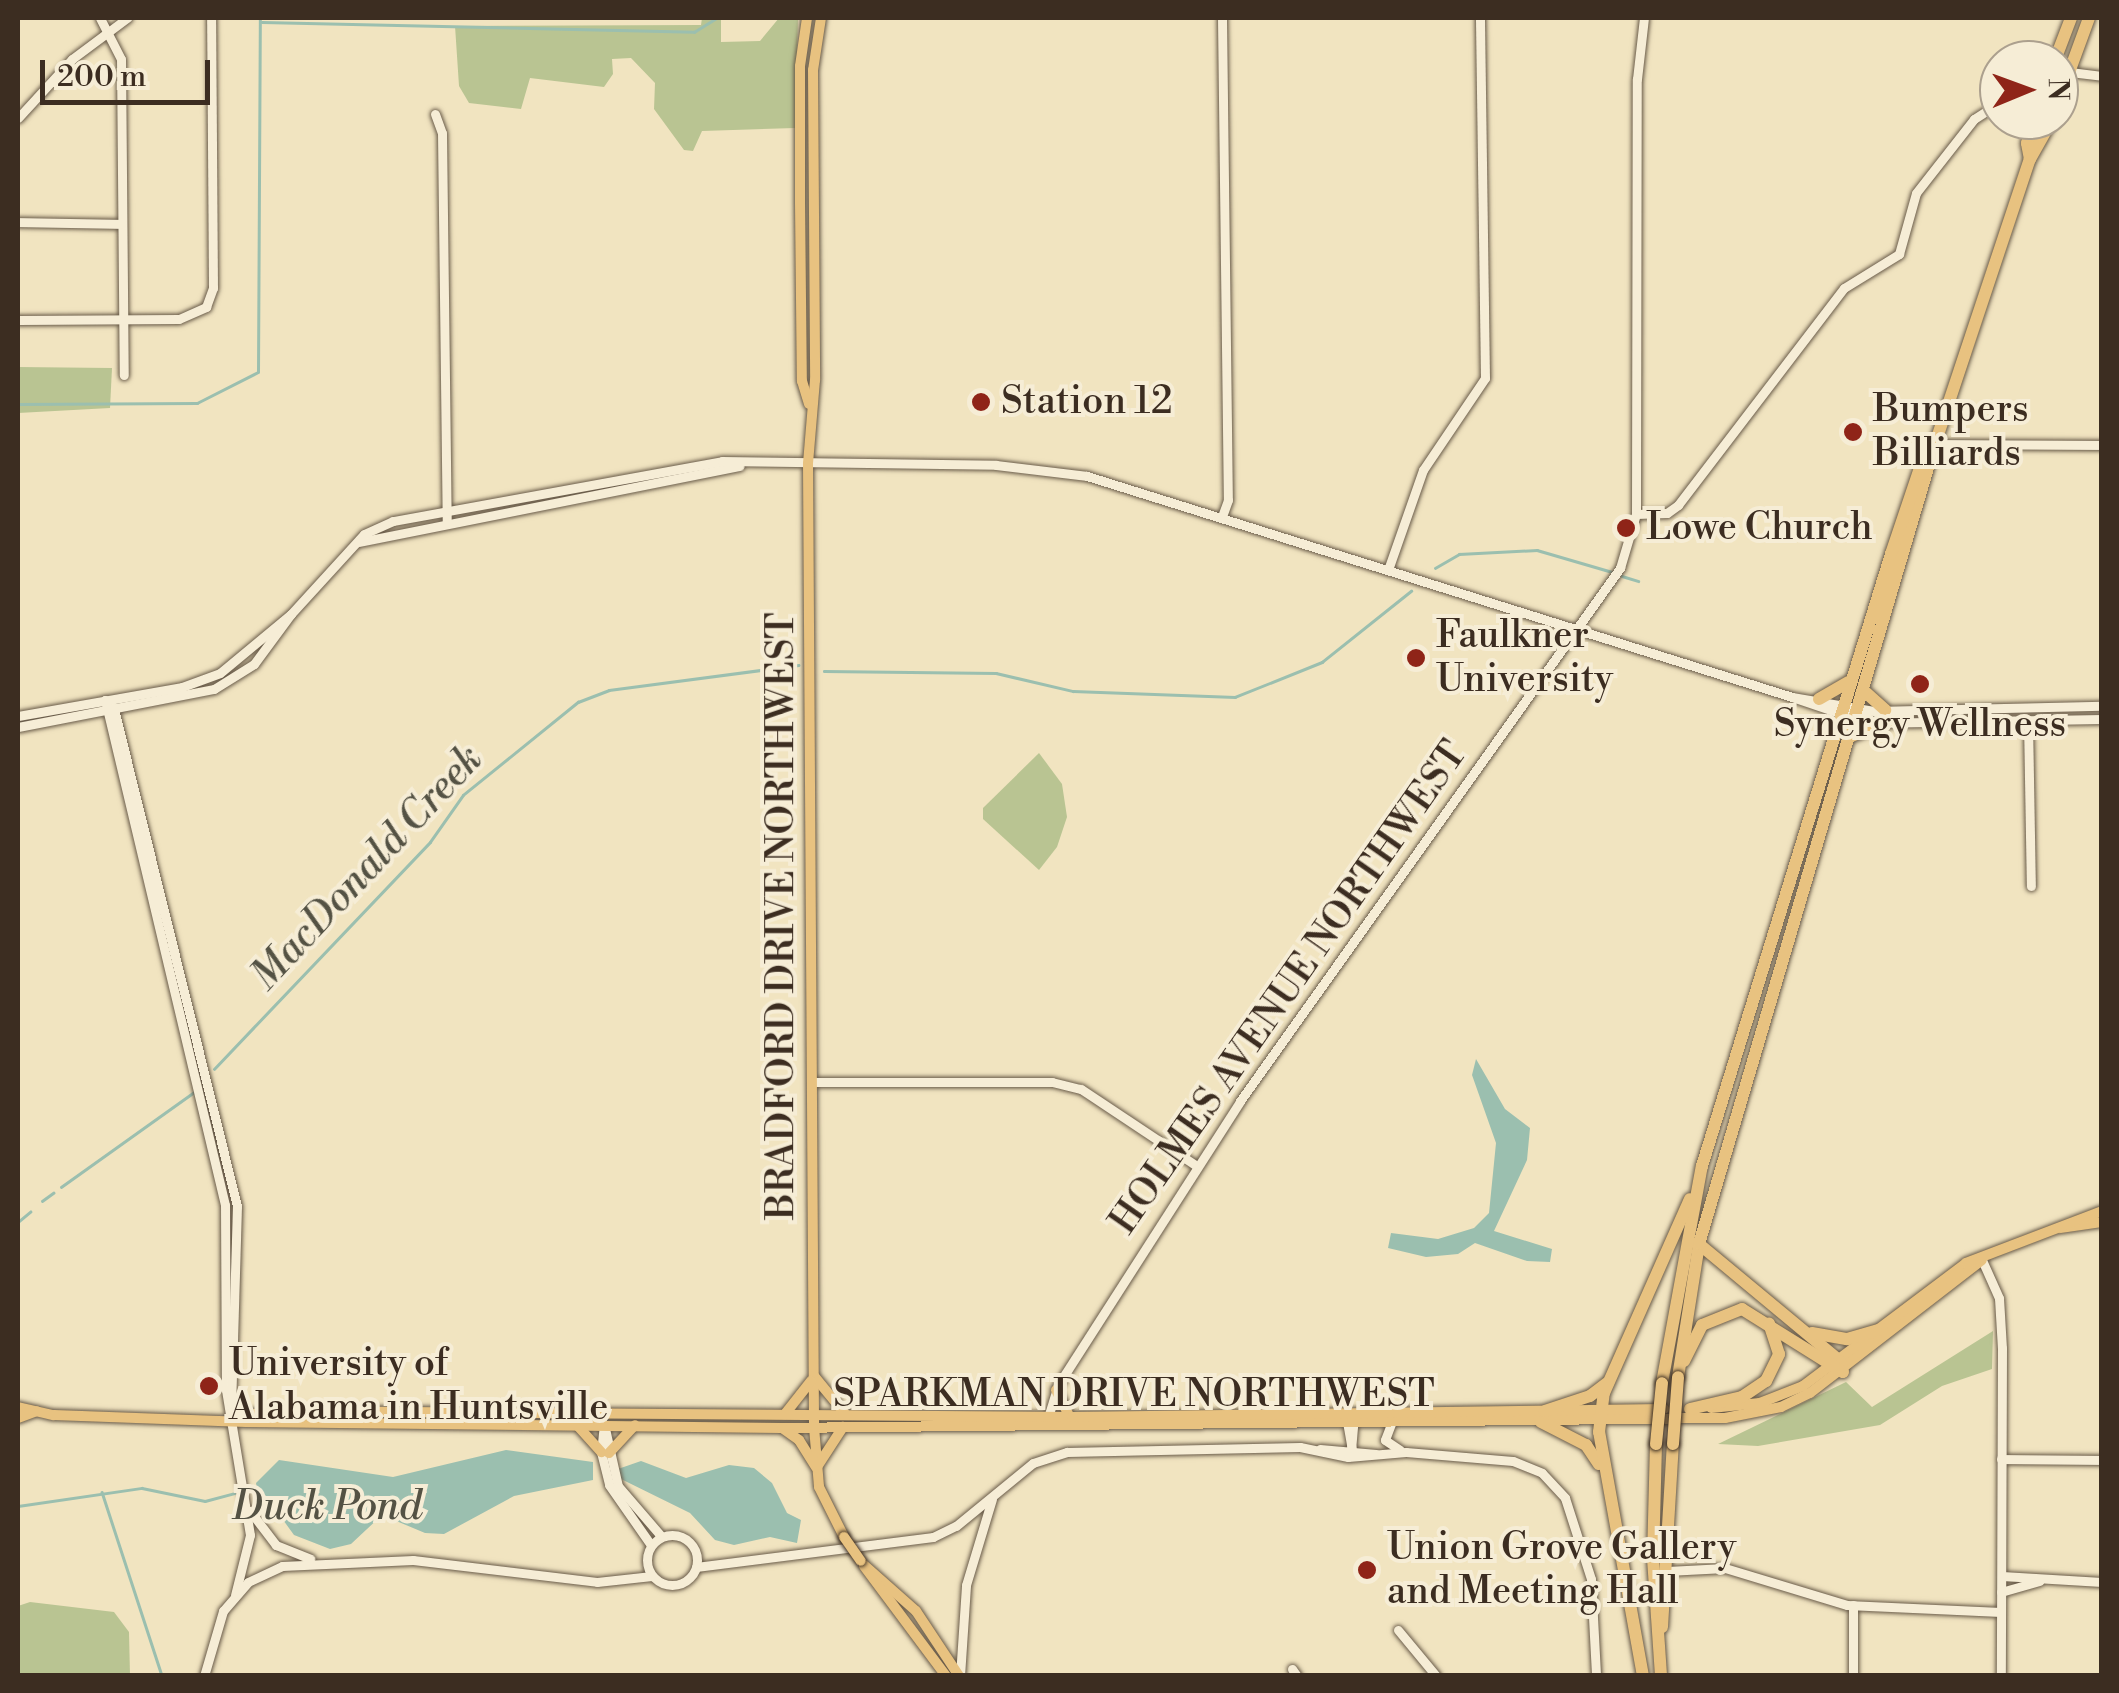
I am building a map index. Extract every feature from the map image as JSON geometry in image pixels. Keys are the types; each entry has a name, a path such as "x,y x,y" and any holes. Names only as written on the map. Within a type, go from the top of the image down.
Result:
{"highway":[{"path":"2079,48 2090,18"},
{"path":"2028,140 2030,159"},
{"path":"1643,1676 1603,1470 1603,1415 1609,1381 1696,1188 1848,714 1863,690 1935,444 2030,159 2041,140"},
{"path":"1660,1634 1678,1378 1699,1244 1849,738 1851,680 1923,460 1935,444"},
{"path":"1819,699 1851,680"},
{"path":"1849,738 1885,717 1863,690"},
{"path":"1661,1676 1653,1493 1656,1444 1662,1383 1696,1188"},
{"path":"1699,1244 1808,1333 1838,1366"},
{"path":"1678,1378 1693,1336 1712,1316 1742,1309 1838,1366"},
{"path":"1690,1408 1742,1397 1766,1380 1779,1354 1768,1322"},
{"path":"1808,1333 1847,1339 1882,1329"},
{"path":"1543,1416 1590,1396 1609,1381"},
{"path":"1543,1416 1586,1445 1603,1470"},
{"path":"1653,1493 1659,1562 1667,1571"}],"main road":[{"name":"BRADFORD DRIVE NORTHWEST","path":"807,18 800,66 800,218 802,381 809,405"},
{"name":"BRADFORD DRIVE NORTHWEST","path":"814,1422 808,464 809,405 815,380 813,70 820,18"},
{"name":"SPARKMAN DRIVE NORTHWEST","path":"18,1407 37,1411 575,1424 604,1419 636,1425 781,1428 814,1422 1350,1422 1753,1415 1781,1407 1982,1260 2102,1212"},
{"name":"SPARKMAN DRIVE NORTHWEST","path":"2060,1228 2102,1222"},
{"name":"SPARKMAN DRIVE NORTHWEST","path":"1603,1415 1760,1403 1838,1366 1966,1262 1982,1260"},
{"path":"784,1414 801,1402 814,1376 845,1422 817,1468"},
{"path":"1056,1390 1070,1417"},
{"name":"SPARKMAN DRIVE NORTHWEST","path":"18,1418 37,1411"},
{"name":"SPARKMAN DRIVE NORTHWEST","path":"233,1414 267,1411 604,1419 784,1414 814,1422"},
{"name":"SPARKMAN DRIVE NORTHWEST","path":"1046,1422 1070,1417 1390,1424 1543,1416"},
{"path":"814,1422 817,1468"},
{"path":"575,1424 605,1453 636,1425"},
{"path":"781,1428 799,1440 817,1468 844,1537 946,1676"},
{"path":"862,1563 916,1611 960,1676"}],"street":[{"path":"100,18 110,30 121,59 124,376"},
{"path":"18,118 127,18"},
{"path":"18,320 192,318 212,293 212,18"},
{"path":"1222,18 1228,500 1223,514"},
{"path":"1389,567 1423,470 1485,378 1480,18"},
{"name":"HOLMES AVENUE NORTHWEST","path":"1046,1422 1056,1390 1197,1166 1620,570 1636,514 1637,89 1644,18"},
{"path":"435,114 442,132 447,521"},
{"path":"1636,514 1668,513 1678,505 1844,288 1899,254 1916,193 1979,116"},
{"path":"18,222 122,224"},
{"path":"1935,444 2102,444"},
{"path":"18,727 206,680 240,661 292,614 359,542 393,521 446,508 722,461 742,465"},
{"path":"359,542 447,521 742,465 1050,470 1223,514 1848,714 2028,721 2102,719"},
{"path":"1792,697 1819,699 1848,714"},
{"path":"18,716 108,706"},
{"path":"108,706 225,1205 233,1414 248,1508 247,1555 234,1595 215,1628 204,1676"},
{"path":"1885,717 2102,706"},
{"path":"2028,721 2030,886"},
{"path":"813,1082 1052,1082 1081,1089 1197,1166"},
{"path":"1982,1260 1999,1298 2001,1676"},
{"path":"604,1419 605,1453 621,1508 651,1545 650,1572"},
{"path":"1324,1448 1350,1422"},
{"path":"1350,1422 1352,1449 1360,1458"},
{"path":"1390,1424 1385,1440 1406,1452"},
{"path":"1324,1448 1340,1456 1360,1458 1406,1452 1513,1461 1554,1484 1591,1579 1596,1676"},
{"path":"696,1562 783,1560 933,1536 969,1516 1033,1463 1067,1452 1324,1448 1376,1454"},
{"path":"1340,1456 1352,1449"},
{"path":"605,1453 630,1506 661,1536 686,1539 696,1562"},
{"path":"2002,1460 2102,1460"},
{"path":"960,1676 963,1608 978,1533 992,1496"},
{"path":"248,1508 276,1544 312,1560"},
{"path":"969,1516 978,1533"},
{"path":"651,1545 661,1536"},
{"path":"1666,1548 1685,1567"},
{"path":"234,1595 273,1569 312,1560 447,1562 623,1580 650,1572 682,1584 696,1562"},
{"path":"1667,1571 1685,1567 1725,1568 1853,1606 2001,1612"},
{"path":"2002,1576 2102,1582"},
{"path":"2001,1592 2046,1579"},
{"path":"1853,1606 1853,1676"},
{"path":"1398,1630 1436,1676"}],"green space":[{"path":"702,18 721,18 721,42 760,41 779,18 798,18 795,128 702,131 693,151 684,150 654,109 655,83 631,58 612,59 613,74 604,87 530,78 521,109 469,103 459,86 455,26 701,25"},
{"path":"18,367 112,368 110,408 18,413"},
{"path":"1039,753 1062,784 1067,817 1057,847 1039,870 983,819 983,808"},
{"path":"1993,1331 1992,1369 1942,1386 1880,1425 1758,1446 1718,1444 1846,1382 1872,1407"},
{"path":"30,1602 114,1612 129,1632 130,1675 18,1675 18,1606"}],"water":[{"path":"1476,1059 1505,1109 1530,1128 1527,1160 1494,1231 1552,1249 1550,1262 1527,1261 1475,1243 1458,1254 1426,1257 1388,1248 1391,1233 1438,1239 1474,1228 1489,1213 1496,1143 1472,1075"},
{"name":"Duck Pond","path":"506,1450 593,1462 593,1480 514,1496 444,1534 425,1533 382,1515 351,1544 330,1549 294,1535 265,1495 258,1495 256,1483 279,1460 393,1477"},
{"path":"641,1461 686,1478 729,1465 754,1468 772,1483 787,1513 801,1520 797,1543 770,1537 734,1545 715,1540 690,1513 621,1479 618,1469"}],"waterway":[{"path":"18,404 197,403 258,372 260,18"},
{"path":"262,22 694,32 716,18"},
{"name":"MacDonald Creek","path":"1435,568 1459,554 1537,550 1612,572"},
{"name":"MacDonald Creek","path":"1622,576 1638,581"},
{"name":"MacDonald Creek","path":"824,671 996,673 1073,691 1235,697 1322,662 1411,591"},
{"name":"MacDonald Creek","path":"214,1069 430,842 463,795 578,702 609,690 798,665"},
{"name":"MacDonald Creek","path":"61,1187 194,1092"},
{"path":"42,1201 53,1193"},
{"name":"MacDonald Creek","path":"18,1222 30,1212"},
{"path":"18,1506 142,1488 205,1501 234,1493"},
{"path":"102,1492 162,1676"}],"place":[{"name":"Station 12","path":"981,402"},
{"name":"Bumpers Billiards","path":"1853,432"},
{"name":"Lowe Church","path":"1626,528"},
{"name":"Faulkner University","path":"1416,658"},
{"name":"Synergy Wellness","path":"1920,684"},
{"name":"University of Alabama in Huntsville","path":"209,1386"},
{"name":"Union Grove Gallery and Meeting Hall","path":"1367,1570"}]}
